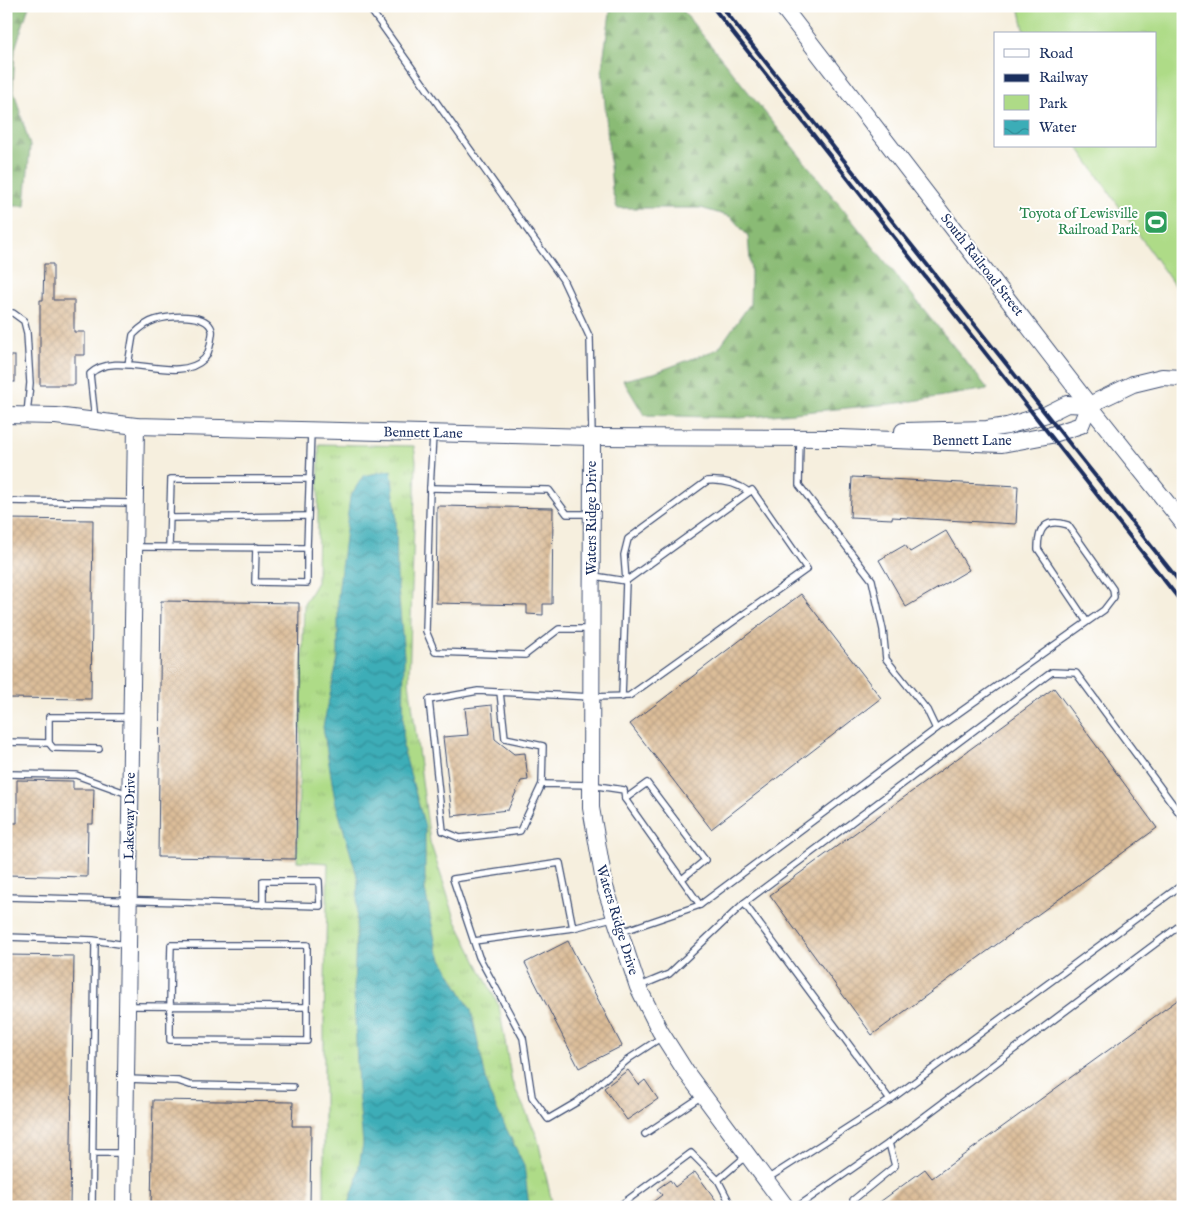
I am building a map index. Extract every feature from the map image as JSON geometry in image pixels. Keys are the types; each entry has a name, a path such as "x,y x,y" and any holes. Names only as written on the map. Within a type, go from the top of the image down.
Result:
{"street":[{"name":"South Railroad Street","path":"782,6 1183,523"},
{"name":"Bennett Lane","path":"840,438 908,430 987,429 1007,426 1047,414 1067,404 1089,404 1133,384 1162,377 1183,378"},
{"name":"Bennett Lane","path":"6,415 56,416 136,426 592,437 840,438 1002,444 1051,436 1081,425 1089,404"},
{"name":"Lakeway Drive","path":"124,1207 136,426"},
{"name":"Waters Ridge Drive","path":"592,437 591,808 605,887 638,987 664,1036 703,1095 786,1207"}],"lane":[{"path":"368,6 563,280 590,338 592,437"},
{"path":"6,313 13,313 24,321 27,333 30,383 26,416"},
{"path":"95,421 90,374 96,368 128,365 174,370 193,366 205,359 210,348 212,331 208,324 200,319 186,316 154,320 133,335 128,365"},
{"path":"256,547 255,582 307,583 311,430"},
{"path":"434,433 430,488 426,631 435,652 525,655 559,629 592,629"},
{"path":"800,438 798,485 872,580 883,630 886,659 927,710 936,729"},
{"path":"169,547 171,479 310,479"},
{"path":"500,692 505,738 543,746 542,784 520,831 460,838 443,832 428,700 478,691 500,692 591,697 622,697 629,696 807,569 752,490 750,492 741,486 718,481 707,481 628,539 624,555 626,581 622,697"},
{"path":"430,488 549,490 568,514 592,514"},
{"path":"592,576 626,581 750,492"},
{"path":"6,501 135,503"},
{"path":"170,518 308,516"},
{"path":"474,941 573,928 617,925 700,905 936,729 1104,610 1114,597 1113,589 1068,525 1059,522 1047,524 1040,531 1038,548 1087,622"},
{"path":"134,547 307,548"},
{"path":"638,987 669,974 744,903 1052,672 1076,673 1183,818"},
{"path":"98,749 53,748 50,743 49,718 132,716"},
{"path":"6,742 50,743"},
{"path":"6,774 76,775 130,794"},
{"path":"625,799 647,783 705,860 682,879"},
{"path":"542,784 591,785 624,790 625,799 700,905"},
{"path":"573,928 560,863 453,879 479,957 523,1038 532,1097 548,1119 577,1102 630,1058 664,1036"},
{"path":"6,898 320,906 319,882 263,881 263,904"},
{"path":"766,1180 890,1100 1183,884"},
{"path":"744,903 890,1100"},
{"path":"797,1207 889,1143 1183,923"},
{"path":"6,937 95,941 128,945"},
{"path":"92,1207 95,941"},
{"path":"171,945 307,945 307,1007 307,1041 170,1040 171,945"},
{"path":"127,1006 307,1007"},
{"path":"126,1079 178,1081 190,1085 293,1087"},
{"path":"645,1134 703,1095"},
{"path":"854,1207 853,1200 895,1166 889,1143"},
{"path":"93,1153 125,1152"},
{"path":"618,1207 691,1153 718,1180 732,1207"},
{"path":"718,1180 748,1155"}],"green space":[{"path":"6,6 29,6 15,49 13,88 30,146 25,206 6,206"},
{"path":"611,6 679,6 988,389 900,403 740,418 644,415 623,380 654,373 718,349 750,304 751,273 748,236 731,217 701,208 617,208 612,190 602,68"},
{"name":"Toyota of Lewisville Railroad Park","path":"1019,6 1183,6 1183,298 1078,148 1156,148 1156,32 1025,32"},
{"path":"319,444 414,446 416,461 409,681 430,842 456,921 499,1006 512,1082 537,1136 553,1207 324,1207 324,1021 328,863 297,861 304,604 317,582"}],"water":[{"path":"391,470 396,513 397,577 404,656 403,748 425,827 425,890 437,950 471,1010 489,1093 524,1165 529,1207 348,1207 356,1182 363,1144 358,1090 354,990 358,879 335,800 323,727 338,658 338,594 350,497 363,476"}],"building":[{"path":"44,264 53,264 53,300 74,300 74,332 85,332 85,355 75,355 75,385 40,385 40,300 43,300"},
{"path":"6,356 15,356 15,382 6,382"},
{"path":"852,477 1018,486 1016,524 892,517 892,519 850,517"},
{"path":"437,506 553,508 552,604 543,604 543,615 527,614 527,605 436,603"},
{"path":"6,519 93,520 91,699 6,698"},
{"path":"946,531 969,570 906,607 879,560 905,545 910,552"},
{"path":"801,594 881,698 711,829 630,724"},
{"path":"161,601 299,603 296,859 158,857"},
{"path":"1054,688 1157,828 872,1035 770,895"},
{"path":"492,705 495,739 514,754 525,753 528,780 521,781 508,810 452,816 443,737 468,735 465,708"},
{"path":"17,780 73,781 73,789 94,789 93,824 88,824 87,877 6,875 6,823 17,823"},
{"path":"568,941 622,1046 579,1068 525,963"},
{"path":"6,955 74,956 70,1207 6,1207"},
{"path":"1183,996 1183,1207 873,1207 925,1169 932,1178"},
{"path":"628,1070 639,1085 645,1080 658,1099 627,1120 604,1088"},
{"path":"153,1100 293,1102 292,1126 311,1126 310,1207 151,1207"},
{"path":"695,1172 721,1207 646,1207 662,1195 657,1189 670,1180 675,1187"}],"railway":[{"path":"712,6 1183,604"},
{"path":"721,6 1183,586"}],"place":[{"name":"Toyota of Lewisville Railroad Park","path":"1156,222"}]}
